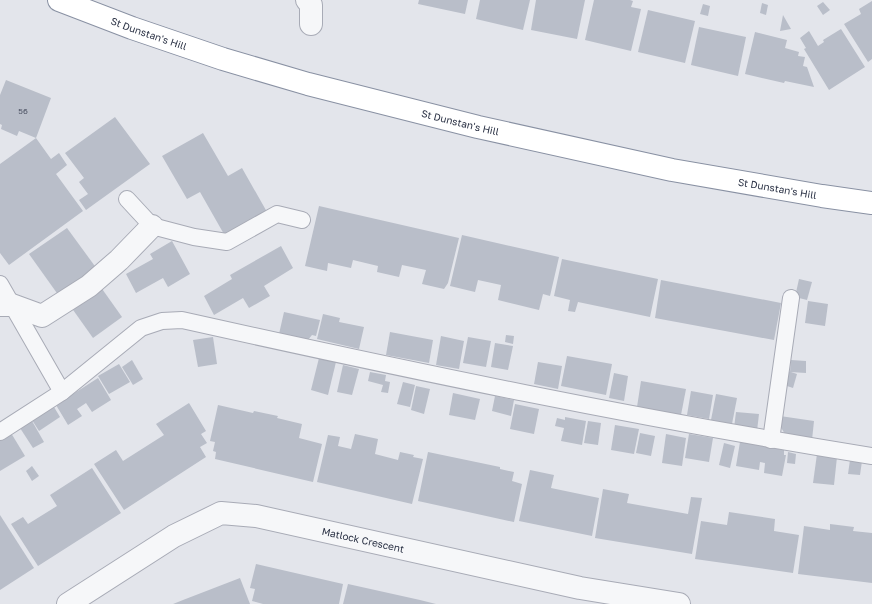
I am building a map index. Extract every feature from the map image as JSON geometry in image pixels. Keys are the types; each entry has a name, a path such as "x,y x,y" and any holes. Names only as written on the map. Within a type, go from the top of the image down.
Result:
{"highway":[{"name":"St Dunstan's Hill","path":"59,0 132,28 223,59 308,84 470,125 672,170 822,196 872,203"}],"street":[{"path":"307,0 311,5 311,24"},
{"path":"6,305 42,316 89,286 119,260 152,226"},
{"name":"Matlock Crescent","path":"68,604 174,536 221,513 256,516 580,588 679,604"}],"lane":[{"path":"127,199 152,226 194,237 227,242 276,214 302,220"},
{"path":"0,284 6,305 62,392"},
{"path":"771,440 791,298"},
{"path":"0,432 62,392 141,328 162,322 182,320 592,407 771,440 872,456"}],"building":[{"path":"419,0 468,0 465,14 418,4"},
{"path":"480,0 530,0 523,30 476,19"},
{"path":"536,0 585,0 577,39 531,30"},
{"path":"594,0 630,0 633,1 631,7 641,9 631,51 585,40"},
{"path":"872,1 872,59 868,62 844,24 861,14 859,9"},
{"path":"823,2 830,10 823,15 817,6"},
{"path":"762,3 768,5 766,15 760,13"},
{"path":"703,4 710,6 708,16 700,14"},
{"path":"648,10 695,21 685,63 638,52"},
{"path":"783,15 791,29 780,31"},
{"path":"699,27 746,37 738,76 691,65"},
{"path":"841,29 865,67 829,90 804,49 806,48 800,38 809,31 818,46 824,42 823,40"},
{"path":"755,32 787,40 785,48 799,52 798,56 805,57 803,66 807,67 814,87 785,81 784,83 745,74"},
{"path":"6,80 51,98 36,138 19,131 17,136 1,129 0,95"},
{"path":"115,117 150,164 86,210 79,200 88,194 79,182 84,178 65,153"},
{"path":"203,133 228,176 242,168 267,212 225,236 200,192 187,199 162,156"},
{"path":"36,138 51,159 59,153 67,165 56,174 83,211 9,265 0,253 0,164"},
{"path":"319,206 459,238 448,283 444,289 422,284 426,270 402,265 399,277 377,272 378,266 353,260 351,268 328,263 327,271 305,266"},
{"path":"67,228 97,269 59,296 29,254"},
{"path":"462,235 559,257 550,296 543,294 539,310 498,300 501,285 478,280 475,292 450,286"},
{"path":"172,241 190,274 168,287 163,278 136,293 126,274 153,259 150,254"},
{"path":"281,246 293,268 264,286 270,296 249,308 243,298 214,315 204,296 232,279 230,275"},
{"path":"562,259 658,279 650,317 578,302 575,312 568,311 570,300 554,296"},
{"path":"799,279 812,282 807,300 795,297"},
{"path":"661,280 781,303 774,340 655,318"},
{"path":"100,286 122,317 93,338 71,307"},
{"path":"808,301 828,304 825,326 805,323"},
{"path":"284,312 320,320 316,336 312,335 307,341 279,334"},
{"path":"323,314 340,318 339,322 364,327 359,349 317,339"},
{"path":"390,332 433,340 429,363 386,355"},
{"path":"506,335 514,336 513,344 505,342"},
{"path":"441,336 464,341 459,369 436,365"},
{"path":"213,337 217,364 198,367 193,340"},
{"path":"468,337 491,341 486,367 463,363"},
{"path":"495,343 513,346 508,370 491,367"},
{"path":"567,356 612,364 606,395 561,386"},
{"path":"319,358 336,362 328,395 311,390"},
{"path":"132,360 143,379 133,385 122,367"},
{"path":"791,360 806,361 806,373 790,372"},
{"path":"538,362 562,366 558,389 534,384"},
{"path":"119,364 130,382 109,394 98,376"},
{"path":"343,365 359,369 352,395 337,392"},
{"path":"788,371 797,374 793,388 784,385"},
{"path":"370,372 386,375 385,381 390,382 388,393 381,392 383,385 368,381"},
{"path":"614,373 628,376 624,401 609,398"},
{"path":"98,378 111,400 92,412 86,403 77,409 82,416 68,425 56,405"},
{"path":"641,381 686,389 681,415 637,407"},
{"path":"403,382 415,385 410,407 397,404"},
{"path":"416,386 430,389 424,414 411,410"},
{"path":"691,391 713,395 709,419 687,415"},
{"path":"453,393 480,399 475,420 449,415"},
{"path":"716,394 737,398 732,424 711,420"},
{"path":"495,396 514,400 511,416 492,411"},
{"path":"189,403 206,431 201,434 207,443 200,447 206,457 124,510 94,464 116,450 123,461 164,435 156,424"},
{"path":"515,404 539,409 534,434 510,429"},
{"path":"218,405 253,413 254,411 278,416 277,418 302,424 299,438 322,444 313,482 215,459 216,452 213,451 215,442 210,441"},
{"path":"54,407 60,417 39,431 32,420"},
{"path":"736,412 759,414 757,431 734,428"},
{"path":"780,416 814,421 812,440 786,436 779,424"},
{"path":"565,417 586,421 582,445 561,441 564,428 555,426 557,418 565,420"},
{"path":"32,421 44,442 33,448 20,428"},
{"path":"588,421 601,423 598,445 584,443"},
{"path":"615,425 639,429 634,454 611,450"},
{"path":"11,433 25,456 0,471 0,440"},
{"path":"640,433 655,436 651,456 636,453"},
{"path":"355,434 378,439 375,454 398,460 400,452 414,455 413,457 423,459 412,504 317,482 328,435 340,437 338,446 351,449"},
{"path":"666,434 686,438 682,466 662,463"},
{"path":"689,434 713,438 709,462 685,458"},
{"path":"740,442 784,450 784,455 786,455 782,476 764,473 765,463 760,462 759,470 736,466"},
{"path":"724,443 735,446 730,468 719,465"},
{"path":"428,452 500,467 500,469 514,472 512,481 522,484 514,522 418,501"},
{"path":"788,452 796,454 795,464 787,463"},
{"path":"817,454 837,457 834,485 813,483"},
{"path":"850,460 862,461 860,475 848,474"},
{"path":"32,466 39,476 32,481 26,471"},
{"path":"92,468 121,513 38,566 11,524 23,517 28,524 57,506 50,495"},
{"path":"530,470 554,475 551,488 599,498 592,536 519,521"},
{"path":"603,489 629,494 627,503 688,514 691,497 702,498 692,554 595,538"},
{"path":"729,512 775,519 774,531 799,535 793,573 695,559 701,521 727,525"},
{"path":"0,515 34,568 0,590"},
{"path":"830,524 854,527 853,531 872,533 872,583 798,574 804,526 830,530"},
{"path":"256,564 343,584 339,604 263,604 252,601 255,589 250,588"},
{"path":"240,578 250,604 173,604 183,600"},
{"path":"348,584 420,600 436,604 343,604"}]}
